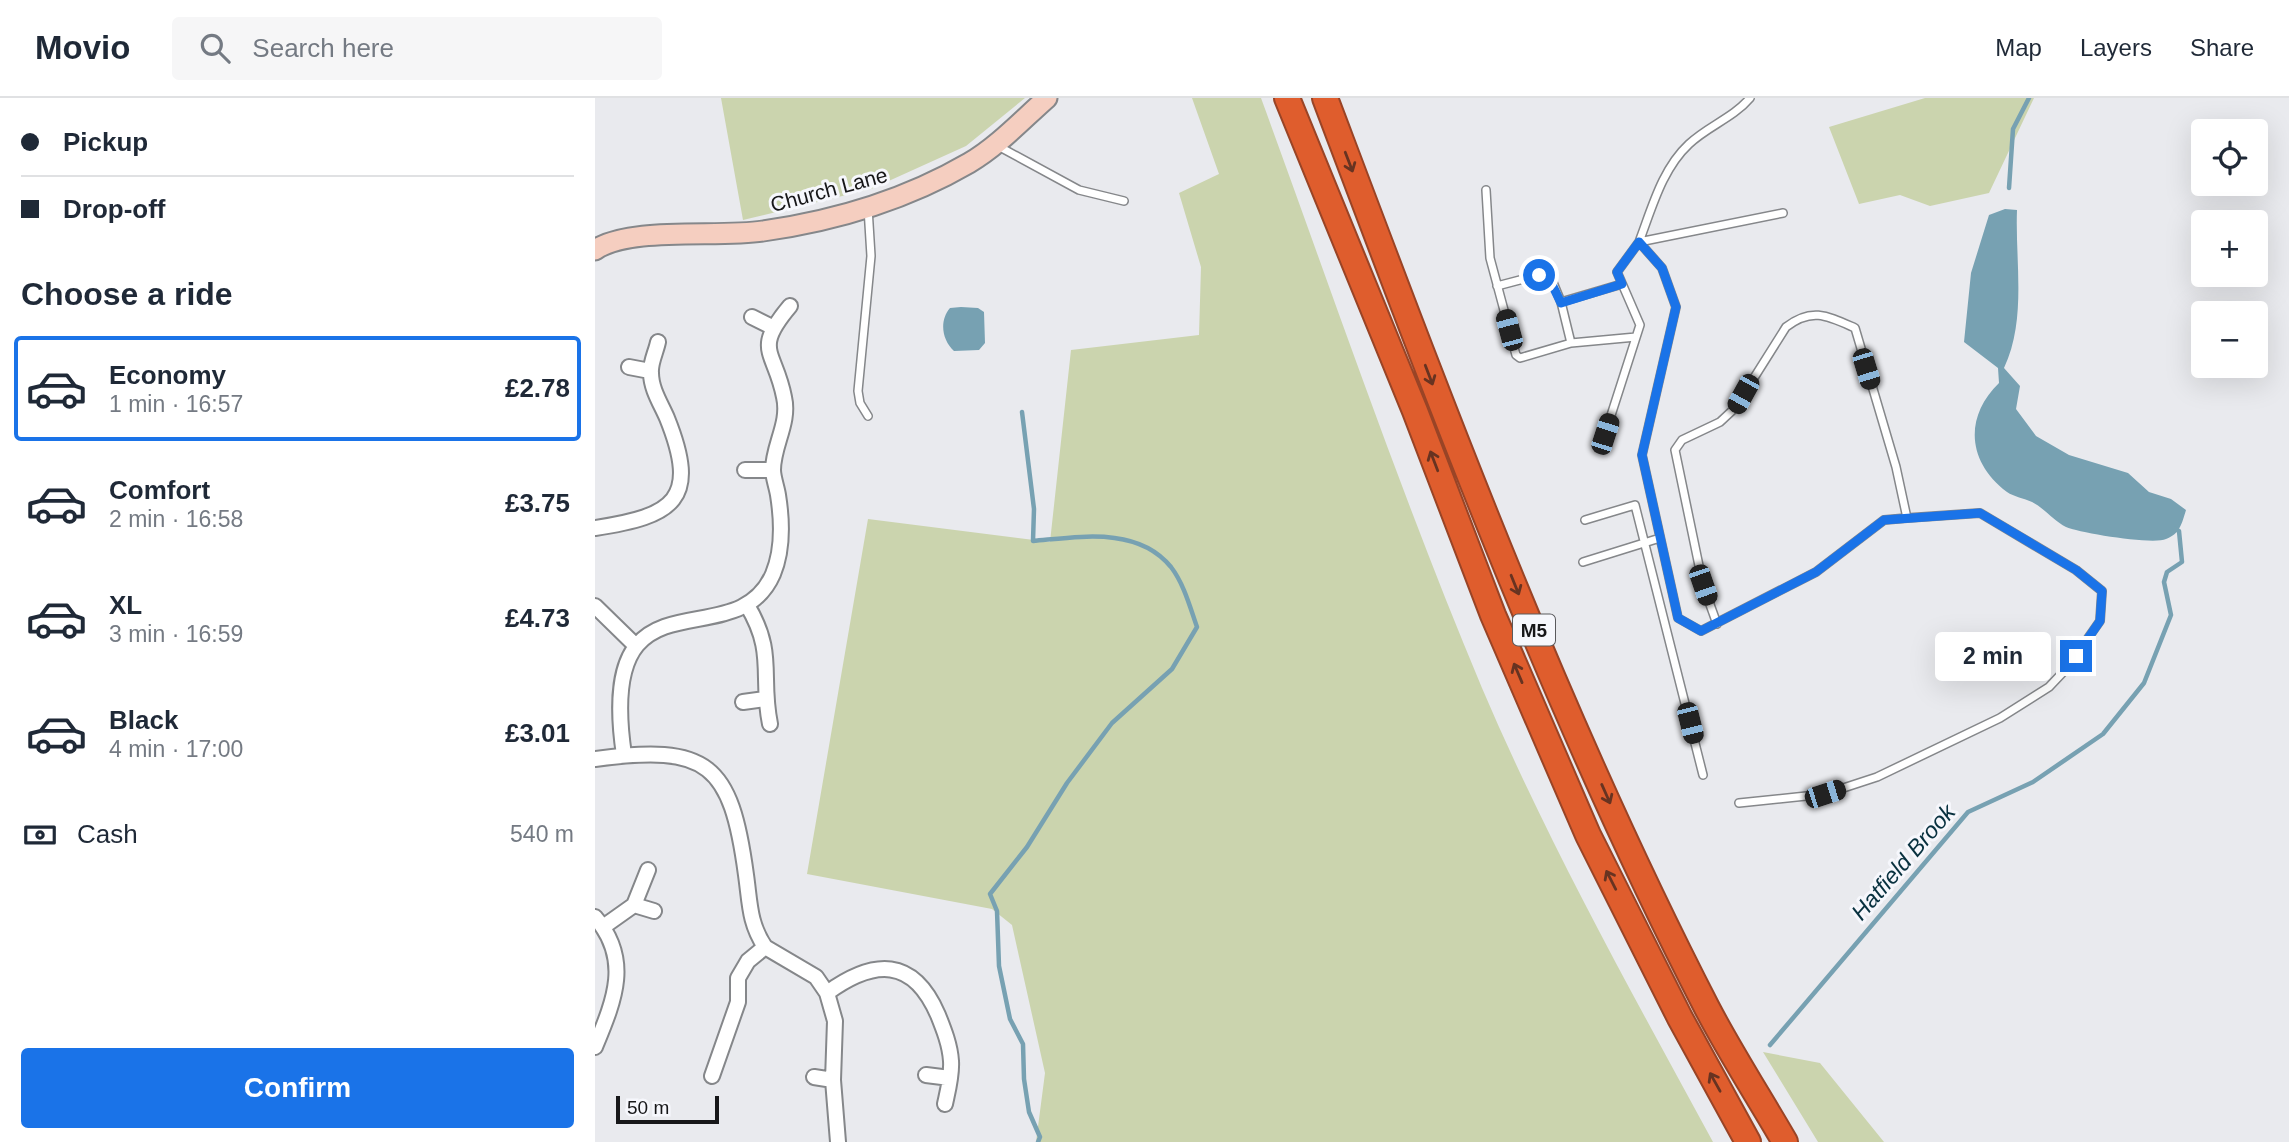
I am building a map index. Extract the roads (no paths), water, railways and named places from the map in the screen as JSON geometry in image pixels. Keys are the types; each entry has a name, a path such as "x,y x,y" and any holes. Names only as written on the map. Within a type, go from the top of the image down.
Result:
{"highway":[{"name":"M5","path":"1287,98 1415,411 1493,615 1588,835 1680,1018 1748,1142"},
{"name":"M5","path":"1325,98 1445,415 1519,596 1648,891 1709,1011 1785,1142"}],"street":[{"name":"Church Lane","path":"595,250 619,239 761,232 868,207 918,188 970,162 1047,98"},
{"path":"624,755 618,698 622,670 635,645 652,630 747,605 761,593 773,573 782,517 773,470 784,431 785,398 769,356 772,327 790,306"},
{"path":"753,317 772,327"},
{"path":"595,528 648,518 666,509 680,491 681,469 676,441 652,386 650,371 658,342"},
{"path":"629,367 650,371"},
{"path":"745,470 773,470"},
{"path":"747,605 767,649 765,699 770,724"},
{"path":"595,606 635,645"},
{"path":"743,702 765,699"},
{"path":"595,759 624,755 678,754 707,768 728,792 741,836 748,911 765,947 816,977 827,993 835,1021 833,1080 838,1142"},
{"path":"595,1047 610,1010 619,969 599,922 634,905 648,870"},
{"path":"634,905 654,911"},
{"path":"712,1076 738,1002 738,978 748,961 765,947"},
{"path":"827,993 864,971 885,968 917,980 926,990 949,1044 950,1078 945,1104"},
{"path":"926,1075 950,1078"},
{"path":"814,1077 833,1080"}],"lane":[{"path":"1605,434 1640,326 1617,272 1639,242 1663,181 1675,160 1689,144 1738,112 1750,98"},
{"path":"994,144 1079,190 1124,201"},
{"path":"1486,190 1490,258 1518,357 1571,344 1636,337"},
{"path":"868,207 871,256 858,391 860,403 868,416"},
{"path":"1639,242 1783,213"},
{"path":"1639,242 1662,268 1676,307 1642,455 1678,618 1701,631 1717,624 1741,609 1816,572 1884,520 1980,513 2076,570 2102,591 2100,621 2067,668 2049,687 1977,731 1877,777 1825,794 1739,803"},
{"path":"1497,286 1543,274 1552,280 1571,344"},
{"path":"1561,303 1622,284"},
{"path":"1717,624 1703,585 1675,450 1682,440 1710,428 1735,408 1786,327 1797,318 1823,314 1855,328 1896,467 1907,518"},
{"path":"1585,520 1635,505 1703,775"},
{"path":"1584,562 1660,538"}],"water":[{"path":"2005,209 2017,210 2018,310 2011,349 2004,368 2020,386 2016,409 2036,436 2069,455 2128,473 2149,492 2171,499 2186,510 2180,528 2171,537 2159,540 2132,539 2066,527 2036,505 2007,492 1984,467 1975,439 1976,425 1980,410 1999,383 1998,368 1964,342 1971,273 1989,215"},
{"path":"950,308 978,308 984,312 985,343 979,350 954,351 947,341 943,330 944,319"}],"waterway":[{"path":"2009,188 2013,129 2029,98"},
{"path":"1022,412 1034,509 1033,541 1107,537 1142,545 1157,554 1176,574 1197,627 1172,669 1112,723 1067,783 1027,847 990,894 997,911 999,966 1010,1019 1023,1044 1029,1112 1040,1137 1038,1142"},
{"name":"Hatfield Brook","path":"1770,1045 1968,812 2033,782 2103,734 2144,683 2171,615 2164,582 2167,572 2182,562 2179,531 2175,529"}]}
